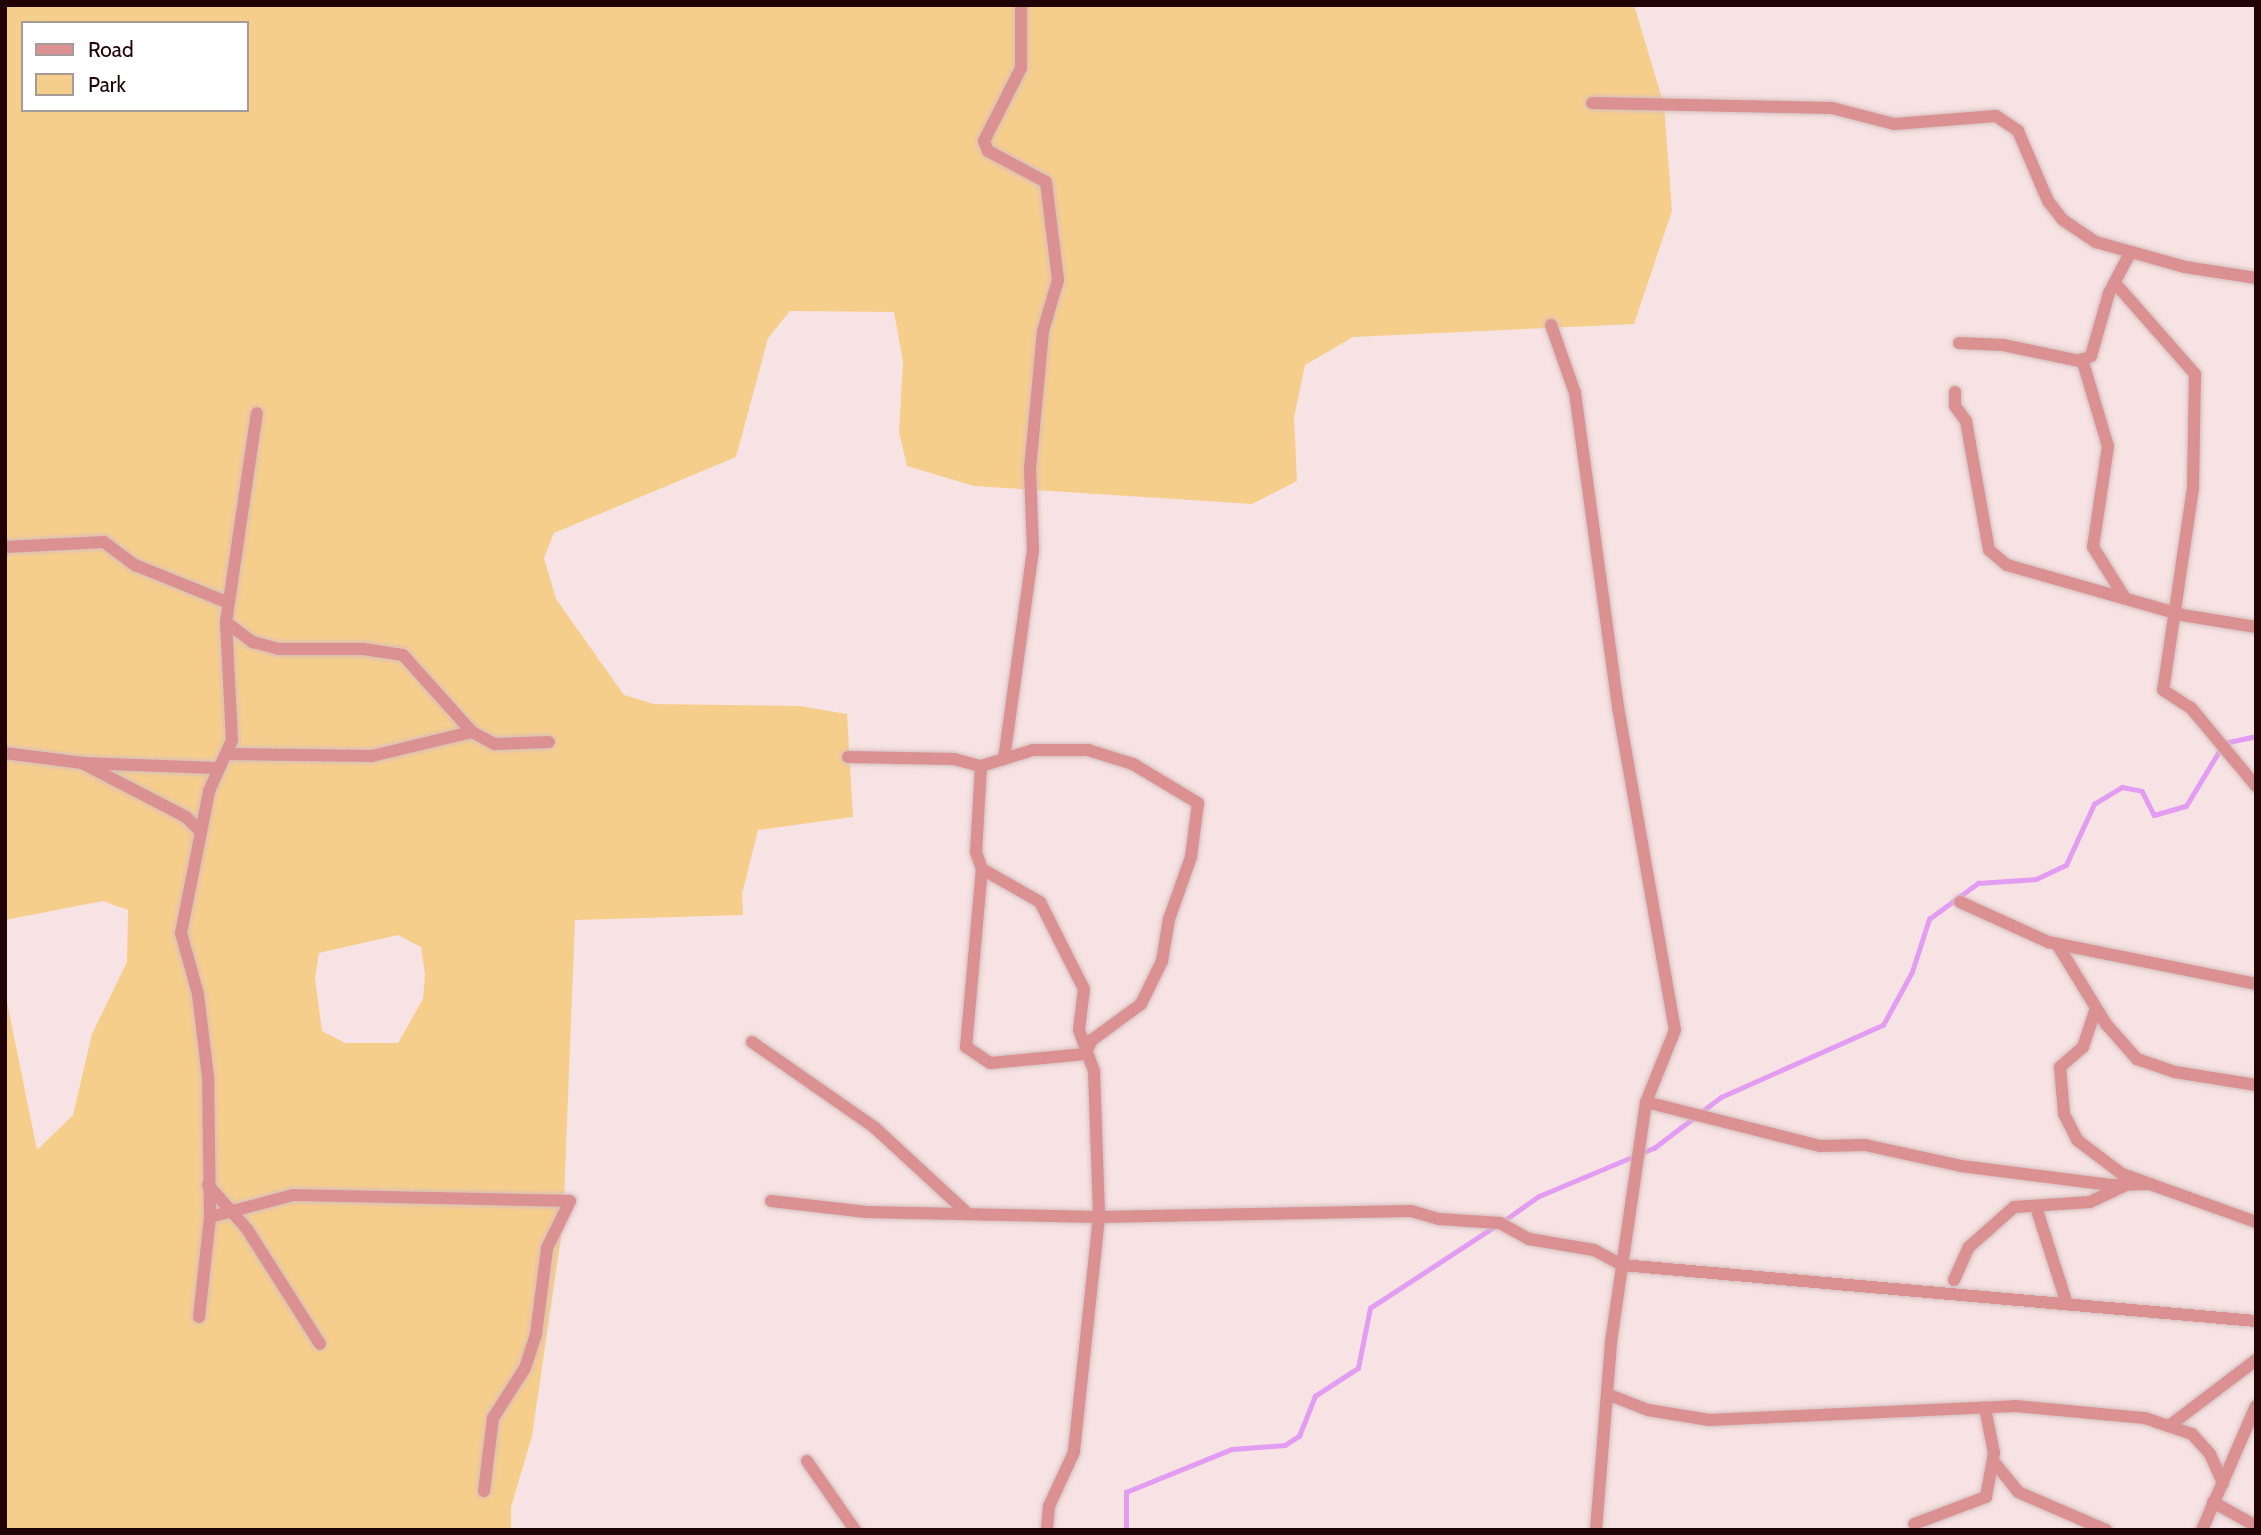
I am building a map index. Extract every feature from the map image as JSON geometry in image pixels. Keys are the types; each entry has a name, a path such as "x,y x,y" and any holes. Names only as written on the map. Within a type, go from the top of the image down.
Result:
{"street":[{"path":"1004,759 1033,551 1030,469 1043,331 1058,280 1046,182 988,150 984,141 1021,68 1021,5"},
{"path":"1592,103 1832,108 1894,124 1996,116 2018,131 2048,201 2063,220 2096,242 2130,253 2256,278"},
{"path":"1959,344 2082,359 2091,356 2115,283 2130,253"},
{"path":"2115,283 2195,374 2193,488 2179,614 2163,690 2190,708 2256,786"},
{"path":"1551,325 1575,393 1618,707 1675,1030 1646,1102 1622,1265 1596,1530"},
{"path":"2082,359 2108,446 2093,547 2125,598"},
{"path":"1955,392 1955,406 1966,421 1989,550 2032,576 2179,614 2256,627"},
{"path":"199,1317 211,1217 208,1185 208,1077 198,994 181,933 216,768 228,754 232,740 226,622 257,413"},
{"path":"5,547 104,542 135,565 229,603"},
{"path":"226,622 253,642 279,649 363,649 404,656 472,732 495,744 550,742"},
{"path":"228,754 372,756 472,732"},
{"path":"848,757 954,759 981,766 1033,750 1088,750 1133,764 1198,803 1191,857 1169,919 1162,961 1141,1004 1092,1041 1085,1054"},
{"path":"5,753 82,764 216,768"},
{"path":"82,764 186,817 201,832"},
{"path":"981,766 976,852 982,869 966,1047 990,1063 1085,1054"},
{"path":"982,869 1040,902 1061,936 1084,989 1079,1030 1085,1054 1094,1071 1099,1217 1074,1452 1049,1506 1047,1530"},
{"path":"1960,902 2057,944 2256,984"},
{"path":"2057,944 2096,1008 2137,1059 2175,1072 2256,1085"},
{"path":"2096,1008 2083,1047 2060,1067 2064,1114 2091,1153 2122,1174 2256,1222"},
{"path":"752,1041 874,1127 965,1211"},
{"path":"1646,1102 1820,1146 1865,1145 1961,1166 2128,1184 2151,1184"},
{"path":"1954,1280 1969,1247 1992,1221 2014,1207 2090,1202 2128,1184"},
{"path":"208,1185 233,1210 320,1344"},
{"path":"211,1217 293,1195 570,1201 547,1248 538,1323 525,1368 493,1418 484,1491"},
{"path":"771,1201 866,1212 965,1211 1099,1217 1411,1211 1439,1219 1500,1223 1529,1240 1594,1250 1622,1265 2256,1321"},
{"path":"2036,1207 2067,1304"},
{"path":"2169,1426 2256,1360"},
{"path":"1608,1394 1648,1410 1709,1420 1985,1408 2063,1409 2144,1418 2192,1434 2210,1454 2223,1483"},
{"path":"2202,1530 2256,1406"},
{"path":"1914,1524 1986,1497 1994,1461 1985,1408"},
{"path":"807,1461 855,1530"},
{"path":"1994,1461 2018,1492 2106,1530"},
{"path":"2213,1502 2256,1526"}],"green space":[{"path":"5,5 1634,5 1664,105 1672,211 1634,324 1353,337 1305,365 1294,417 1297,481 1252,504 974,486 907,466 899,432 903,362 894,312 790,311 768,338 736,457 554,533 544,558 556,599 624,695 654,704 799,706 847,714 853,817 758,830 742,894 743,915 575,920 563,1223 532,1436 511,1507 511,1530 5,1530 5,992 37,1150 73,1115 92,1034 127,962 128,910 103,901 5,920","holes":["398,935 421,947 425,974 423,999 398,1043 345,1043 322,1031 315,978 319,953"]}],"waterway":[{"path":"1502,1222 1539,1196 1654,1148 1721,1097 1883,1025 1912,972 1929,919 1978,883 2036,879 2066,865 2094,804 2122,787 2142,791 2154,815 2186,806 2224,743 2256,736"},
{"path":"1126,1530 1126,1492 1232,1449 1285,1445 1299,1436 1315,1396 1358,1368 1370,1308 1494,1227"}]}
